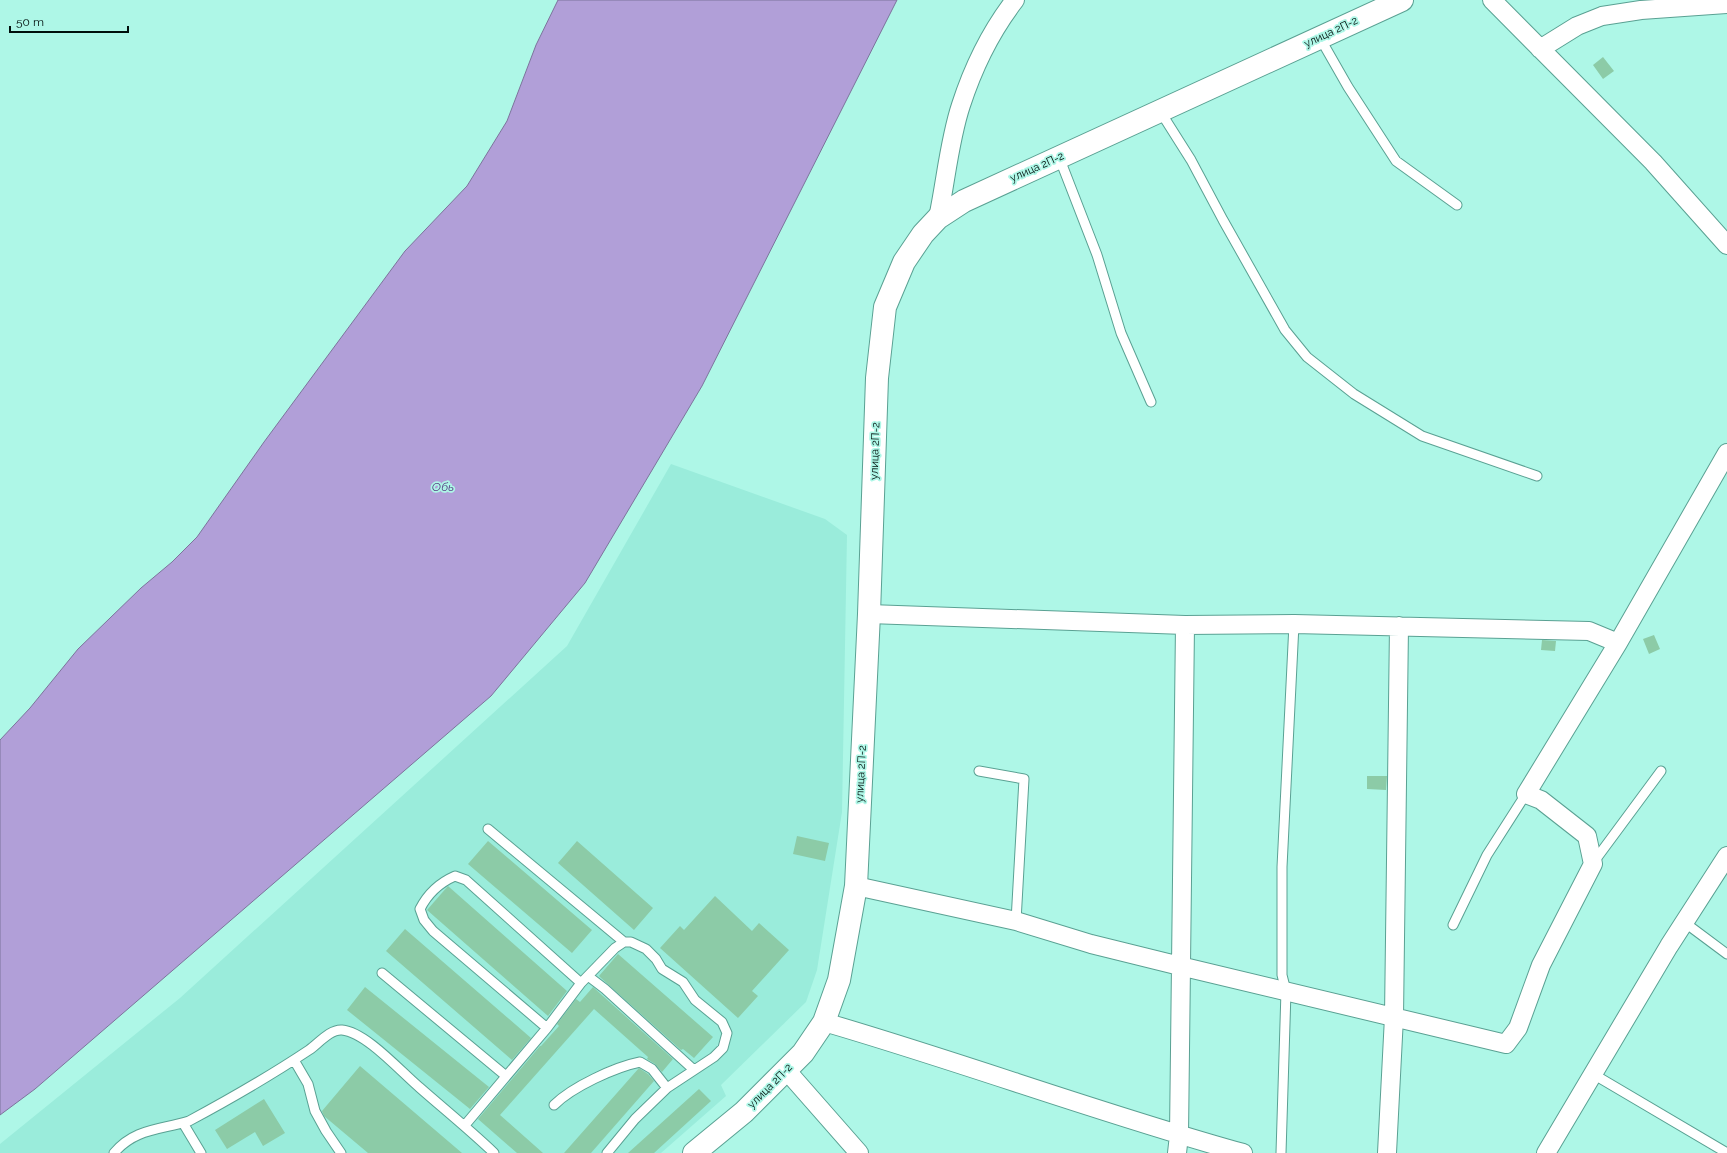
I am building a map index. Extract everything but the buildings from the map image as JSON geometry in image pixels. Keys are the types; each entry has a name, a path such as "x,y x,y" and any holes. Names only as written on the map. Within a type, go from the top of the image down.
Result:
{"main road":[{"name":"улица 2П-2","path":"694,1153 744,1112 787,1071 803,1053 824,1022 839,980 856,886 869,614 877,378 885,307 904,262 923,234 938,218 964,201 1402,0"}],"street":[{"path":"938,218 960,106 974,70 1000,20 1015,0"},
{"path":"1492,0 1653,162 1727,245"},
{"path":"1540,49 1577,26 1602,16 1641,10 1727,4"},
{"path":"856,886 1016,921 1091,944 1506,1044 1518,1028 1540,964 1592,864 1587,836 1541,800 1526,794 1618,643 1727,453"},
{"path":"869,614 1184,625 1294,624 1589,630 1618,643"},
{"path":"1177,1153 1179,1135 1184,625"},
{"path":"1387,1153 1394,1017 1399,626"},
{"path":"1546,1153 1684,922 1727,856"},
{"path":"824,1022 870,1035 1179,1135 1243,1153"},
{"path":"787,1071 859,1153"}],"lane":[{"path":"1320,38 1348,87 1396,162 1457,205"},
{"path":"1160,111 1191,160 1285,330 1307,356 1354,394 1422,436 1537,476"},
{"path":"1059,157 1097,255 1121,332 1151,402"},
{"path":"1281,1153 1286,991 1282,975 1282,867 1294,624"},
{"path":"979,771 1024,779 1016,921"},
{"path":"1592,864 1661,771"},
{"path":"1453,926 1486,855 1526,794"},
{"path":"488,828 624,942"},
{"path":"547,1028 434,931 424,920 420,909 426,898 444,881 455,876 466,880 581,983"},
{"path":"1684,922 1727,954"},
{"path":"465,1125 547,1028 581,983 615,948 624,942 631,942 646,949 656,959 662,969 683,982 695,1000 722,1022 727,1033 723,1048 714,1057 667,1088 635,1119 607,1153"},
{"path":"382,973 506,1076"},
{"path":"588,976 694,1070"},
{"path":"114,1153 119,1147 139,1133 183,1123 226,1101 294,1060 331,1033 341,1030 354,1034 373,1045 418,1087 465,1125 494,1153"},
{"path":"294,1060 308,1084 315,1111 341,1153"},
{"path":"554,1105 564,1095 603,1075 627,1064 640,1062 652,1069 667,1088"},
{"path":"1593,1074 1727,1153"},
{"path":"183,1123 201,1153"}],"shaded area":[{"path":"671,464 825,519 847,535 842,812 817,970 806,1002 721,1085 726,1096 661,1153 0,1153 0,1144 180,998 567,646"}],"water":[{"name":"Обь","path":"558,0 897,0 702,386 585,583 491,696 35,1089 0,1115 0,740 30,708 78,649 141,588 172,562 197,537 264,442 405,251 467,186 507,121 536,45"}]}
